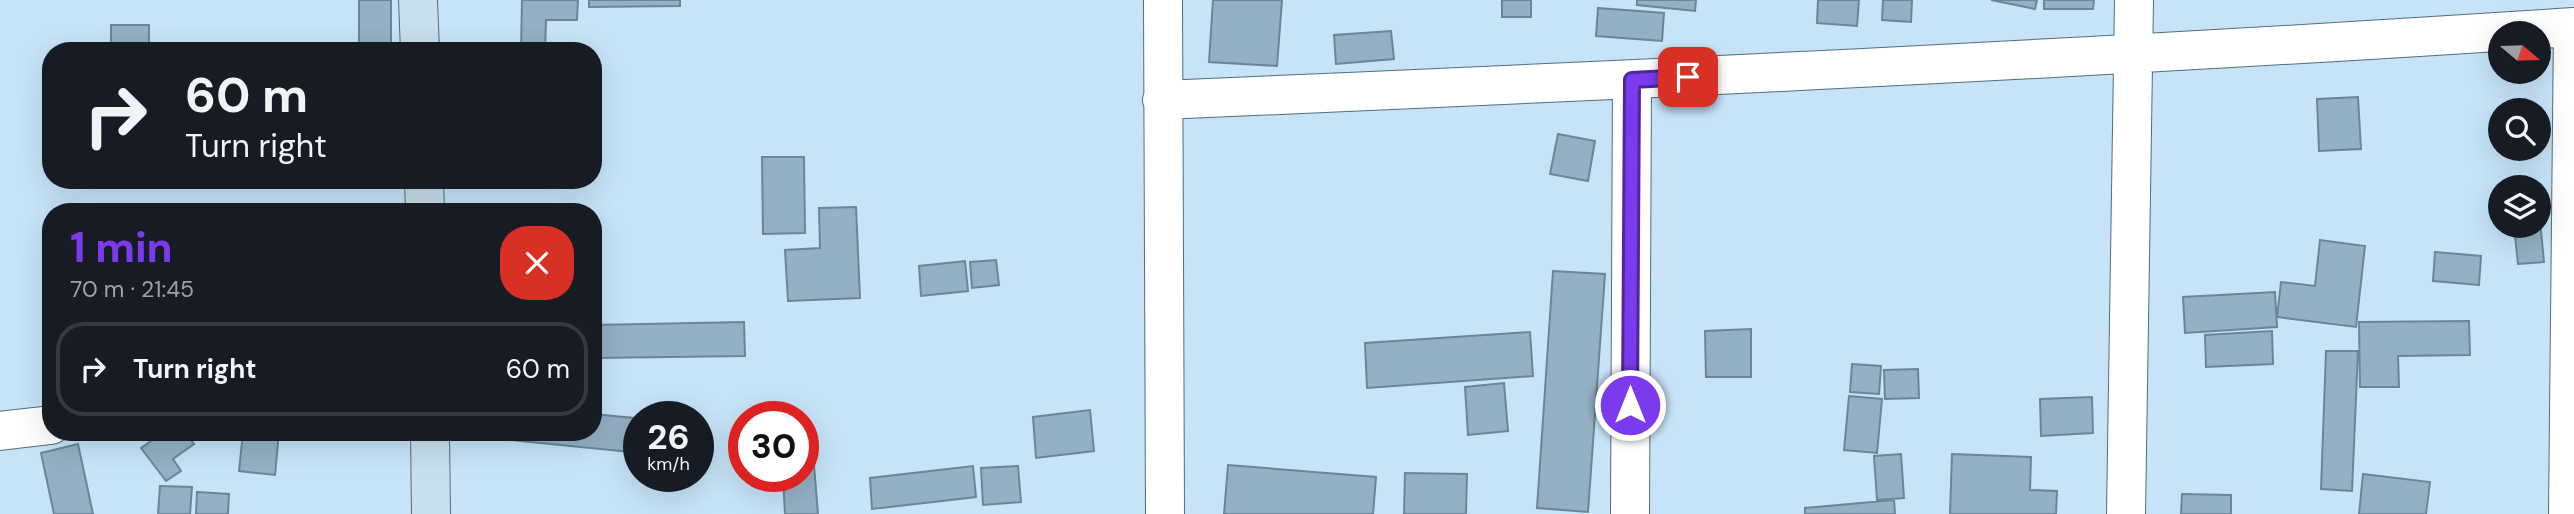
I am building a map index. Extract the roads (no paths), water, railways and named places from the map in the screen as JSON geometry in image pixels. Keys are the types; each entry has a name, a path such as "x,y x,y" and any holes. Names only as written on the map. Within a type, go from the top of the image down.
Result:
{"street":[{"path":"418,0 420,42"},
{"path":"1163,0 1165,514"},
{"path":"2126,514 2134,0"},
{"path":"1162,100 2134,55 2574,27 2568,514"},
{"path":"1630,514 1632,80"},
{"path":"0,431 42,426"},
{"path":"430,441 431,514"}]}
